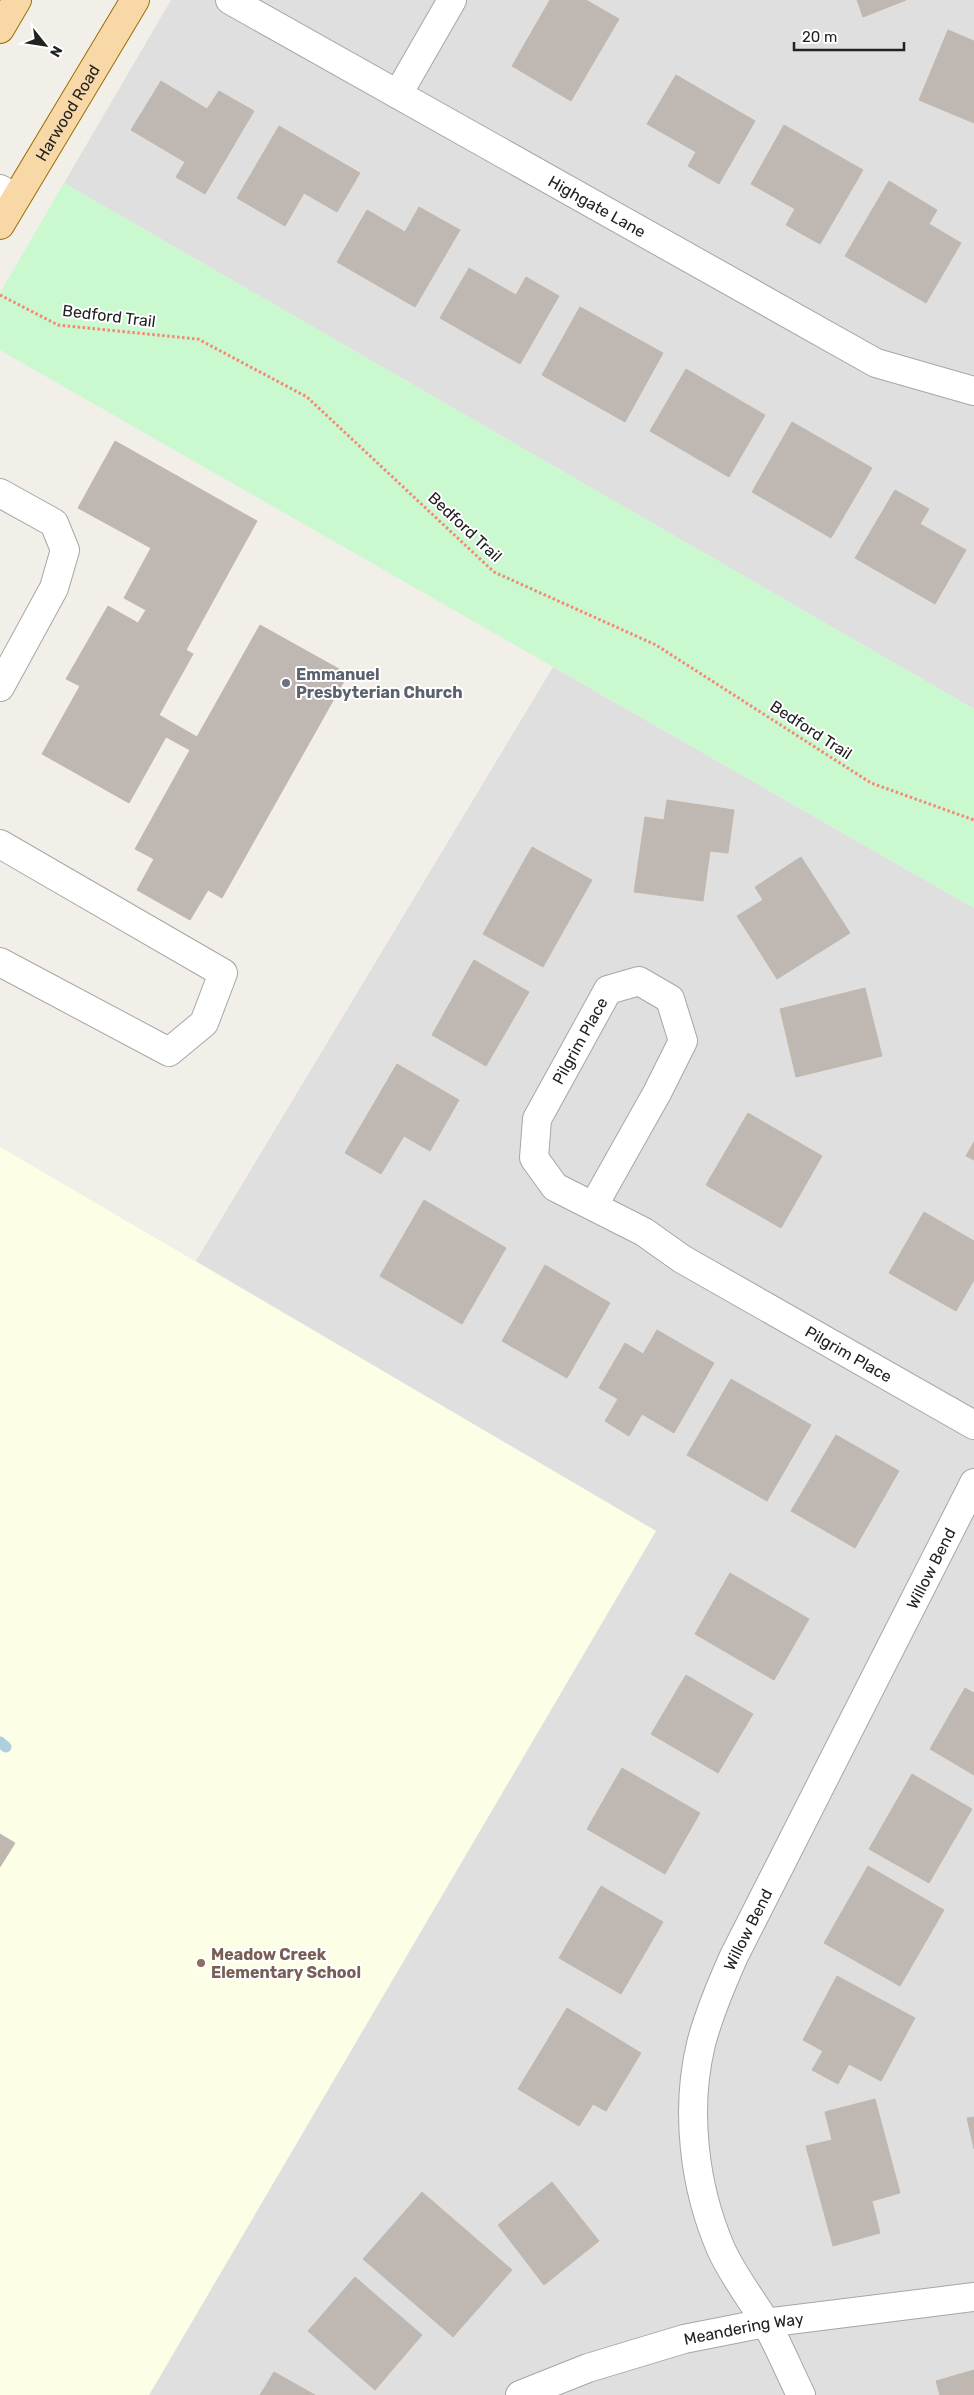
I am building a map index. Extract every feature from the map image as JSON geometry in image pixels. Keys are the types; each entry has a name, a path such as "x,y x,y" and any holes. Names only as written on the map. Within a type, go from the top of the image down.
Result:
{"main road":[{"path":"0,29 17,0"},
{"name":"Harwood Road","path":"0,225 8,194 135,0"}],"street":[{"name":"Highgate Lane","path":"230,0 876,363 974,391"},
{"path":"398,94 452,0"},
{"path":"0,493 54,523 65,550 54,588 0,687"},
{"path":"0,844 223,973 204,1023 169,1052 0,962"},
{"name":"Pilgrim Place","path":"594,1205 657,1093 683,1040 670,1000 639,981 608,990 537,1119 534,1158 555,1187 594,1205 644,1232 682,1259 974,1425"},
{"name":"Willow Bend","path":"801,2395 766,2323 738,2283 720,2248 701,2186 693,2120 701,2046 714,2002 734,1956 974,1483"},
{"name":"Meandering Way","path":"520,2395 588,2368 684,2339 766,2323 974,2297"}],"path":[{"name":"Bedford Trail","path":"0,296 58,325 198,339 307,397 494,572 656,645 871,783 974,820"}],"shaded area":[{"path":"171,0 974,0 974,709 64,183"},
{"path":"553,667 974,908 974,2395 149,2395 655,1531 196,1261"},
{"name":"Meadow Creek Elementary School","path":"0,1147 656,1531 149,2395 0,2395"}],"green space":[{"path":"64,183 974,709 974,908 0,350 0,293"}],"building":[{"path":"550,0 586,0 619,19 571,101 512,66"},
{"path":"857,0 906,0 863,17"},
{"path":"948,30 974,41 974,123 919,100"},
{"path":"676,75 755,121 719,184 688,166 696,152 647,124"},
{"path":"161,81 207,109 219,91 254,111 205,194 176,177 185,162 131,130"},
{"path":"784,125 863,170 820,244 786,225 795,209 751,184"},
{"path":"279,126 360,173 337,212 304,193 285,226 237,198"},
{"path":"889,181 937,210 929,224 961,243 926,303 845,256"},
{"path":"419,207 460,230 415,307 337,262 367,210 405,232"},
{"path":"469,268 516,295 526,277 559,296 520,364 440,318"},
{"path":"580,307 663,353 625,422 542,375"},
{"path":"686,369 765,415 729,477 650,431"},
{"path":"792,422 872,468 831,538 752,492"},
{"name":"Emmanuel Presbyterian Church","path":"115,441 257,521 186,650 193,654 159,715 197,737 260,625 348,674 222,898 208,890 190,920 137,890 154,859 135,849 190,750 166,737 129,803 42,754 80,686 66,679 108,606 138,623 146,610 124,598 151,548 78,508"},
{"path":"895,490 929,509 920,524 966,550 935,604 855,558"},
{"path":"667,800 734,810 728,853 710,851 703,901 634,892 645,817 664,820"},
{"path":"532,847 592,880 543,967 483,934"},
{"path":"801,857 850,933 777,979 737,916 763,900 755,887"},
{"path":"474,960 529,992 486,1066 432,1035"},
{"path":"865,988 882,1056 796,1077 780,1009"},
{"path":"397,1064 459,1100 430,1151 404,1136 381,1174 345,1153"},
{"path":"748,1113 822,1156 781,1228 706,1185"},
{"path":"974,1142 974,1160 966,1156"},
{"path":"424,1200 506,1248 462,1324 380,1276"},
{"path":"924,1212 974,1241 974,1280 956,1311 889,1273"},
{"path":"545,1265 610,1303 567,1378 502,1341"},
{"path":"657,1330 714,1363 674,1433 642,1414 629,1436 605,1421 618,1399 599,1388 625,1343 643,1354"},
{"path":"731,1379 811,1425 767,1501 687,1455"},
{"path":"836,1435 899,1471 855,1548 791,1511"},
{"path":"730,1573 809,1619 774,1680 695,1634"},
{"path":"686,1675 753,1714 718,1773 651,1734"},
{"path":"965,1688 974,1693 974,1775 930,1749"},
{"path":"622,1768 700,1813 665,1874 587,1829"},
{"path":"912,1774 972,1809 929,1883 869,1849"},
{"path":"0,1834 15,1843 0,1867"},
{"path":"868,1866 944,1910 900,1986 824,1943"},
{"path":"601,1886 663,1922 621,1994 559,1958"},
{"path":"837,1976 915,2018 881,2081 849,2064 838,2084 812,2070 823,2051 803,2040"},
{"path":"567,2008 641,2053 606,2111 593,2104 579,2126 518,2089"},
{"path":"875,2099 900,2193 872,2201 880,2233 833,2246 806,2146 832,2140 825,2112"},
{"path":"974,2117 974,2149 967,2118"},
{"path":"552,2182 599,2241 544,2285 498,2225"},
{"path":"422,2192 512,2270 453,2337 363,2259"},
{"path":"355,2277 422,2335 375,2390 308,2331"},
{"path":"974,2370 974,2395 940,2395 936,2381"},
{"path":"274,2372 315,2395 260,2395"}],"waterway":[{"path":"0,1742 6,1747"}],"place":[{"name":"Emmanuel Presbyterian Church","path":"286,683"},
{"name":"Meadow Creek Elementary School","path":"201,1963"}]}
